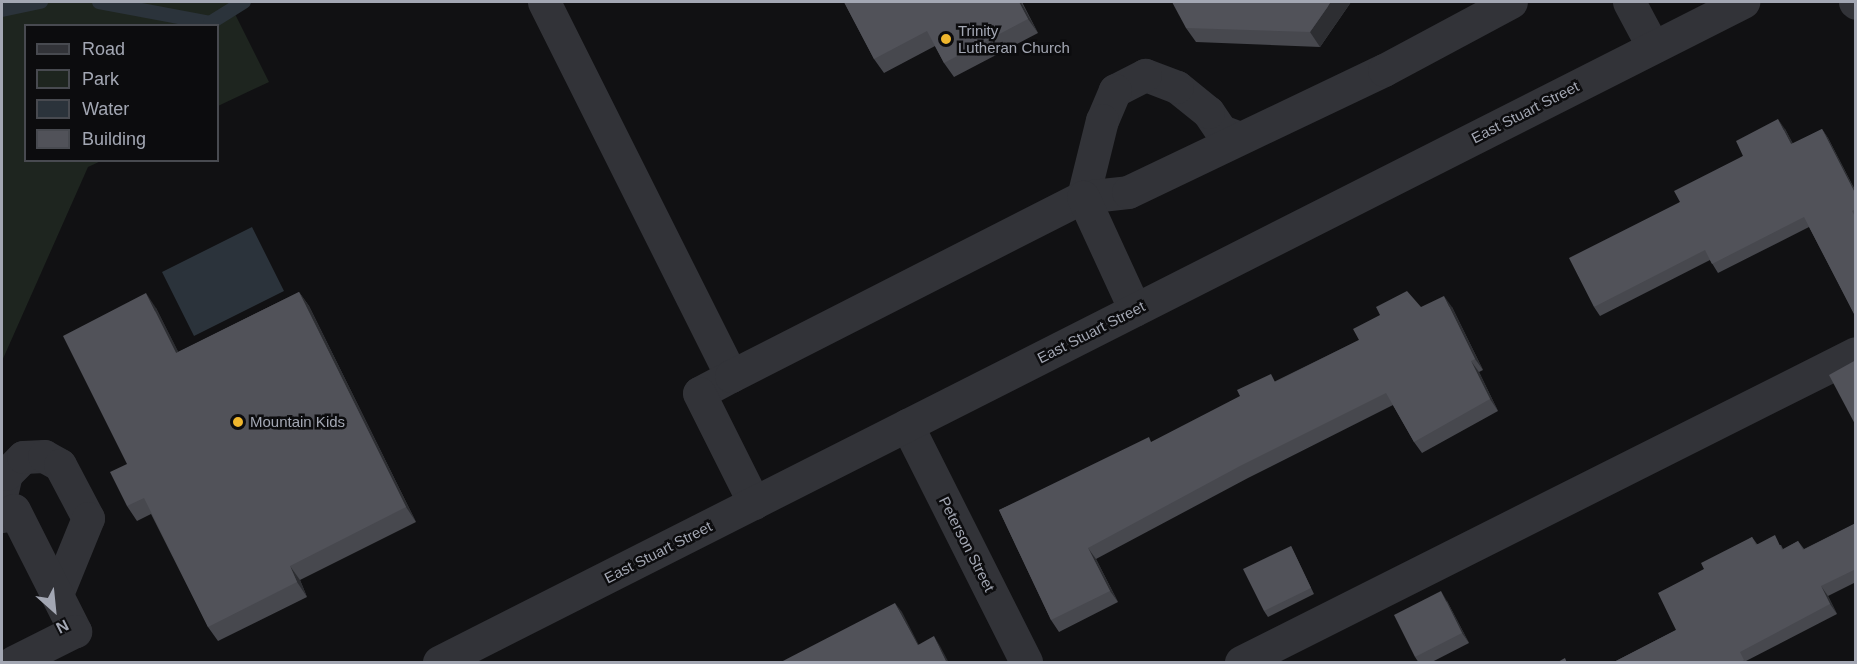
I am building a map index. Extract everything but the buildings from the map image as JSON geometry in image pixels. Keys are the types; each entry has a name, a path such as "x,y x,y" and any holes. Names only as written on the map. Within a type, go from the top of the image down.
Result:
{"street":[{"path":"544,2 731,376"},
{"path":"754,503 699,393 1083,197 1128,192 1237,137 1384,70 1511,2"},
{"path":"1629,2 1653,47"},
{"name":"East Stuart Street","path":"440,663 1743,2"},
{"path":"1135,310 1083,197 1102,120 1115,90 1145,75 1177,87 1208,112 1221,131 1237,137"},
{"path":"1241,663 1856,353"},
{"name":"Peterson Street","path":"907,425 1026,663"},
{"path":"2,490 6,474 23,457 45,456 60,465 88,518 57,594"},
{"path":"2,516 14,510 75,631 13,663"}],"green space":[{"path":"2,2 234,2 230,4 269,82 219,106 219,24 24,24 24,162 99,162 88,167 2,361"}],"water":[{"path":"252,227 284,291 194,336 162,272"}],"waterway":[{"path":"2,10 41,2"},
{"path":"99,2 210,23 244,2"}],"place":[{"name":"Trinity Lutheran Church","path":"946,39"},
{"name":"Mountain Kids","path":"238,422"}]}
